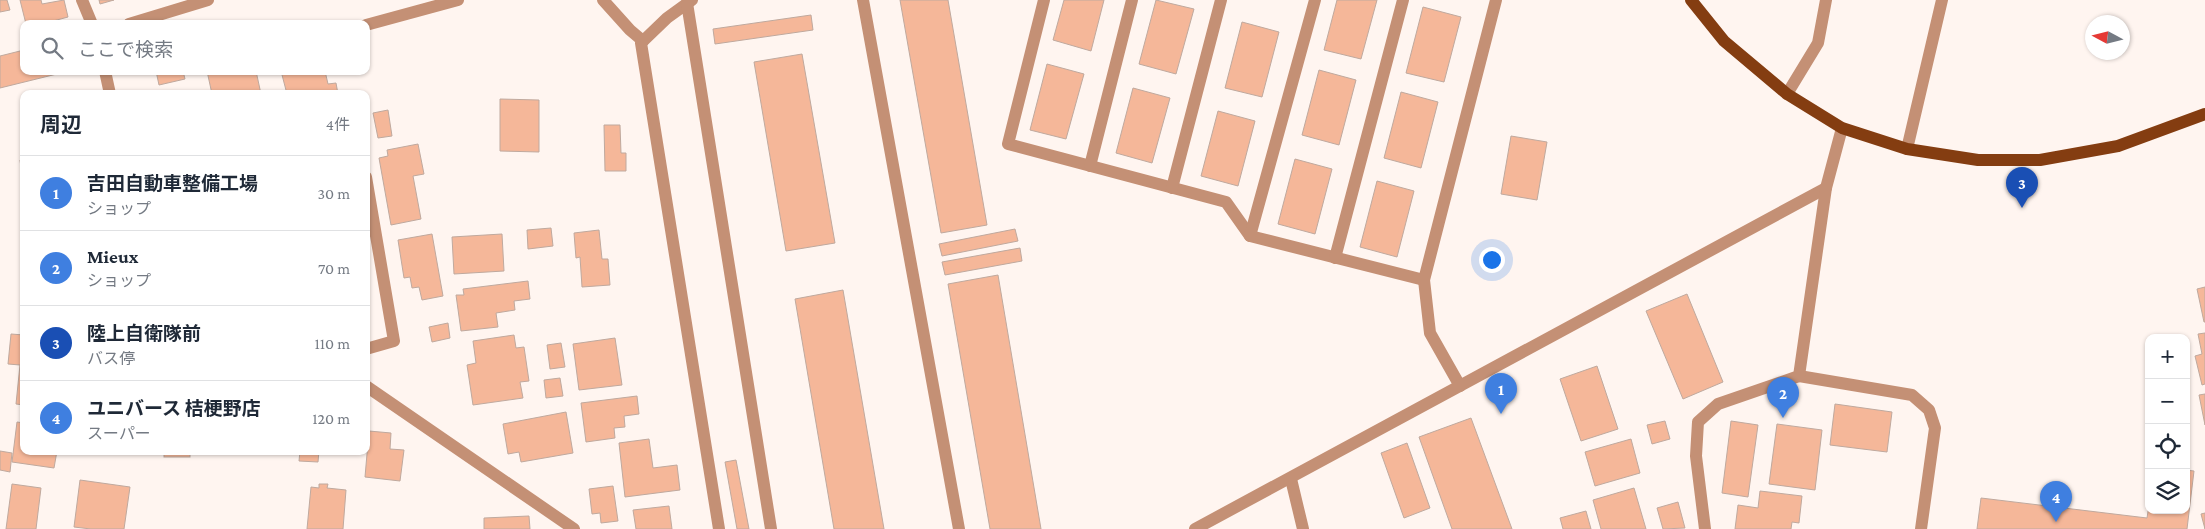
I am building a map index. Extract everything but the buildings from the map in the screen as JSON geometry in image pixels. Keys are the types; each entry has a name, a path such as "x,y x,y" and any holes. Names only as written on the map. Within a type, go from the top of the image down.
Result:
{"main road":[{"path":"1691,0 1724,41 1786,94 1842,128 1907,149 1978,160 2040,160 2118,146 2204,119"}],"street":[{"path":"82,0 90,20"},
{"path":"142,20 208,0"},
{"path":"370,24 458,0"},
{"path":"603,0 630,30 644,41"},
{"path":"863,0 958,529"},
{"path":"1044,0 1008,144 1226,202 1250,236 1424,280"},
{"path":"1090,166 1132,0"},
{"path":"1172,188 1221,0"},
{"path":"1250,236 1315,0"},
{"path":"1335,258 1404,0"},
{"path":"1460,386 1430,333 1424,280 1496,0"},
{"path":"1786,94 1818,43 1826,0"},
{"path":"1907,149 1942,0"},
{"path":"718,529 641,43 667,18 689,2 771,529"},
{"path":"106,75 109,90"},
{"path":"1799,376 1826,188 1842,128"},
{"path":"1194,529 1291,479 1826,188"},
{"path":"370,200 394,341 370,348"},
{"path":"1706,529 1696,456 1698,422 1718,404 1799,376 1912,395 1929,410 1935,428 1921,529"},
{"path":"370,389 574,529"},
{"path":"1291,479 1303,529"}],"place":[{"name":"陸上自衛隊前","path":"2022,208"},
{"name":"吉田自動車整備工場","path":"1501,414"},
{"name":"Mieux","path":"1783,418"},
{"name":"ユニバース 桔梗野店","path":"2056,522"}]}
